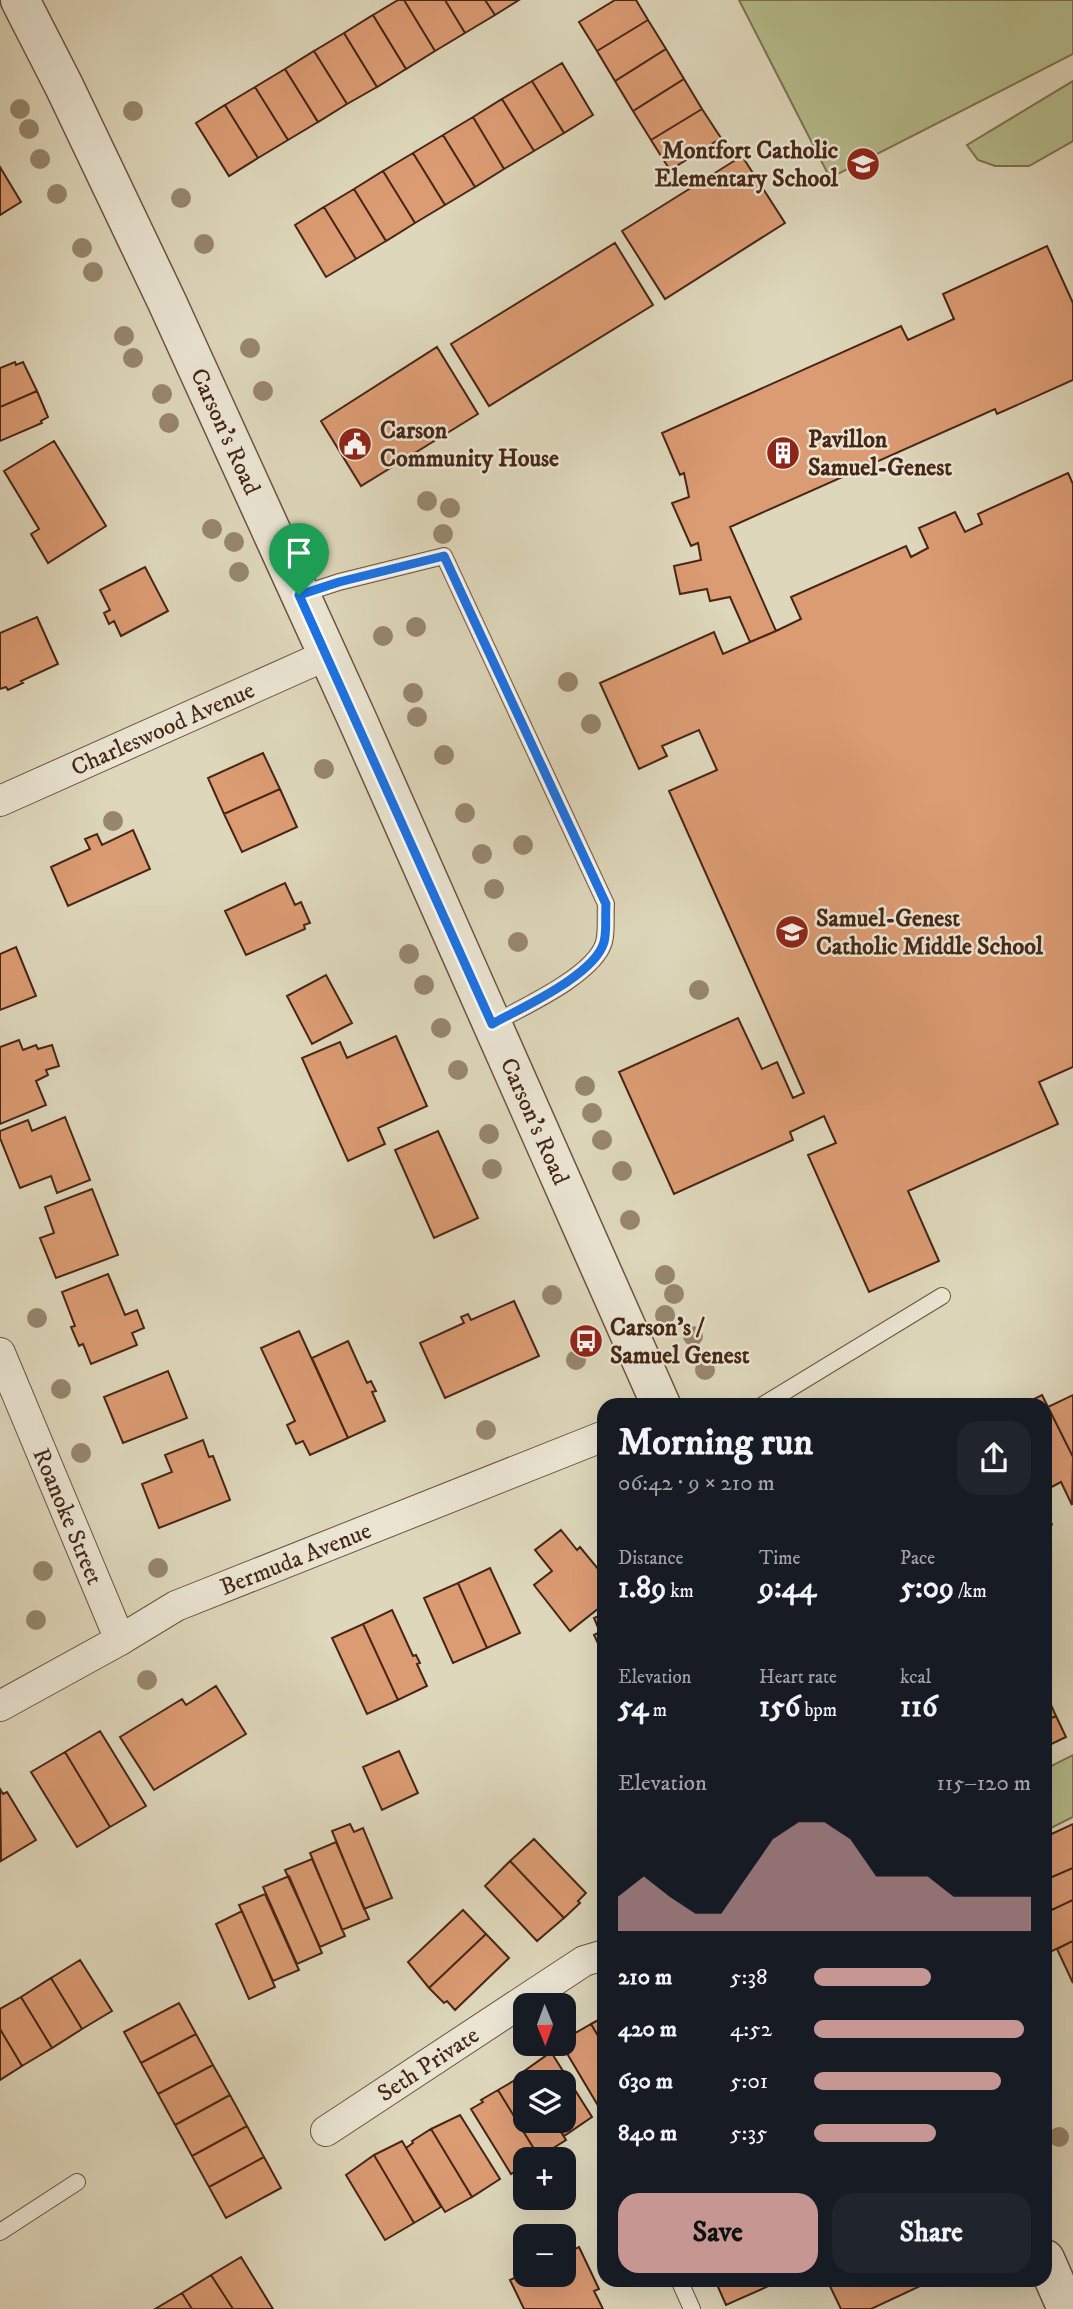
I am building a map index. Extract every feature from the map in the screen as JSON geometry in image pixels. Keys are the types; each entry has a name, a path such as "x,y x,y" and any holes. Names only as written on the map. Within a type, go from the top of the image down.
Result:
{"street":[{"name":"Carson's Road","path":"20,0 167,302 658,1398"},
{"name":"Charleswood Avenue","path":"0,801 327,655"},
{"name":"Roanoke Street","path":"0,1353 120,1640"},
{"name":"Bermuda Avenue","path":"0,1706 176,1606 597,1439"},
{"name":"Seth Private","path":"326,2131 584,1961 597,1957"},
{"path":"1052,2274 1068,2309"}],"lane":[{"path":"299,595 339,582 444,556 606,904 604,943 585,971 492,1024"},
{"path":"774,1398 942,1296"},
{"path":"0,2232 77,2182"},
{"path":"682,2287 692,2309"}],"green space":[{"name":"Montfort Catholic Elementary School","path":"739,0 1073,0 1073,54 830,178"},
{"path":"1073,81 1073,141 1029,166 995,166 978,160 967,145"},
{"path":"1073,1755 1073,1817 1052,1828 1052,1766"}],"building":[{"path":"398,0 404,0 435,51 406,69 373,15"},
{"path":"404,0 445,0 465,33 435,51"},
{"path":"445,0 485,0 495,15 465,33"},
{"path":"485,0 519,0 495,15"},
{"path":"615,0 636,0 648,20 597,51 579,22"},
{"path":"373,15 406,69 377,87 344,33"},
{"path":"648,20 666,49 615,81 597,51"},
{"path":"344,33 377,87 347,104 314,51"},
{"path":"666,49 684,79 633,111 615,81"},
{"path":"314,51 347,104 318,122 285,69"},
{"path":"562,63 593,115 564,133 532,81"},
{"path":"285,69 318,122 288,140 255,87"},
{"path":"684,79 702,109 651,140 633,111"},
{"path":"532,81 564,133 534,151 502,99"},
{"path":"255,87 288,140 258,158 225,105"},
{"path":"502,99 534,151 504,169 473,117"},
{"path":"225,105 258,158 229,176 196,123"},
{"path":"702,109 721,138 670,170 651,140"},
{"path":"473,117 504,169 475,187 443,135"},
{"path":"443,135 475,187 445,205 413,153"},
{"path":"413,153 445,205 415,223 383,171"},
{"path":"742,156 785,223 665,299 622,231"},
{"path":"0,167 21,202 0,215"},
{"path":"383,171 415,223 386,241 354,189"},
{"path":"354,189 386,241 356,259 324,207"},
{"path":"324,207 356,259 326,277 295,225"},
{"path":"615,243 653,305 489,406 451,344"},
{"name":"Pavillon Samuel-Genest","path":"1047,246 1073,303 1073,380 997,414 995,409 730,527 776,631 750,642 730,597 710,601 707,589 680,594 674,566 701,560 698,543 691,546 672,503 689,497 684,473 680,475 662,433 901,326 908,340 954,319 943,294"},
{"path":"437,347 478,414 361,486 321,421"},
{"path":"15,362 16,365 23,362 37,391 0,407 0,368"},
{"path":"37,391 48,417 41,421 42,423 0,441 0,407"},
{"path":"54,441 106,526 48,563 31,534 39,529 4,471"},
{"path":"1068,473 1073,484 1073,1067 1039,1082 1058,1124 908,1191 939,1261 869,1292 808,1155 836,1143 824,1116 790,1132 793,1140 674,1194 619,1072 738,1018 762,1069 777,1062 793,1098 804,1093 669,791 717,770 699,730 662,746 667,756 639,769 600,683 714,632 723,654 776,631 801,619 791,597 906,546 911,557 928,548 919,528 955,512 965,532 982,524 978,514"},
{"path":"145,567 168,611 121,636 114,621 109,624 104,613 110,610 100,590"},
{"path":"37,617 58,664 8,690 6,687 0,689 0,633"},
{"path":"263,753 280,789 224,814 208,778"},
{"path":"280,789 297,827 242,852 224,814"},
{"path":"133,830 150,869 68,906 51,867 90,849 85,839 97,834 102,845"},
{"path":"285,883 295,905 301,902 310,923 304,925 305,929 246,955 225,911"},
{"path":"16,947 36,996 0,1010 0,954"},
{"path":"326,975 352,1023 312,1044 287,996"},
{"path":"396,1036 427,1106 378,1128 385,1144 348,1161 302,1058 340,1042 347,1058"},
{"path":"19,1040 23,1050 36,1045 38,1049 52,1045 59,1066 46,1070 48,1075 36,1081 46,1105 0,1124 0,1047"},
{"path":"65,1117 90,1180 57,1193 51,1176 20,1188 0,1138 0,1131 28,1120 32,1131"},
{"path":"438,1131 478,1218 434,1238 395,1150"},
{"path":"92,1189 118,1255 56,1278 40,1238 54,1233 45,1207"},
{"path":"108,1274 125,1315 137,1310 144,1328 132,1333 137,1345 91,1364 83,1344 79,1346 71,1327 75,1326 62,1292"},
{"path":"514,1301 539,1356 445,1398 420,1343 464,1323 461,1317 468,1314 471,1320"},
{"path":"299,1331 348,1438 310,1455 303,1441 296,1444 287,1425 295,1421 261,1348"},
{"path":"348,1341 367,1383 371,1381 376,1391 372,1392 385,1421 348,1438 312,1358"},
{"path":"168,1371 187,1418 123,1443 104,1397"},
{"path":"1073,1395 1073,1457 1052,1415 1052,1405"},
{"path":"1052,1415 1073,1457 1072,1505 1061,1482 1052,1487"},
{"path":"203,1440 209,1457 213,1456 230,1500 159,1528 142,1484 172,1472 165,1455"},
{"path":"561,1530 577,1550 580,1547 597,1568 597,1610 570,1631 534,1585 552,1571 535,1550"},
{"path":"490,1568 520,1633 487,1648 458,1583"},
{"path":"458,1583 487,1648 453,1663 424,1598"},
{"path":"392,1610 413,1656 416,1655 420,1663 417,1664 427,1686 398,1700 363,1624"},
{"path":"363,1624 398,1700 367,1714 332,1638"},
{"path":"216,1686 246,1734 154,1790 120,1737 182,1699 186,1705"},
{"path":"1056,1716 1066,1737 1052,1744 1052,1718"},
{"path":"100,1731 146,1806 110,1827 65,1752"},
{"path":"399,1751 418,1793 382,1810 363,1767"},
{"path":"65,1752 110,1827 77,1847 31,1772"},
{"path":"0,1789 3,1794 7,1792 36,1840 1,1861"},
{"path":"350,1824 354,1832 363,1828 392,1898 364,1909 332,1831"},
{"path":"1073,1824 1073,1868 1052,1877 1052,1834"},
{"path":"534,1839 586,1893 578,1901 580,1903 564,1918 510,1861"},
{"path":"336,1842 369,1919 342,1930 310,1853"},
{"path":"312,1859 345,1936 320,1947 285,1870"},
{"path":"510,1861 564,1918 537,1941 485,1886"},
{"path":"1073,1868 1073,1900 1052,1910 1052,1877"},
{"path":"289,1876 322,1953 297,1964 263,1887"},
{"path":"265,1894 299,1970 273,1981 239,1905"},
{"path":"1073,1900 1073,1941 1052,1951 1052,1910"},
{"path":"463,1910 486,1934 429,1988 408,1962"},
{"path":"242,1911 275,1987 249,1999 216,1924"},
{"path":"486,1934 509,1958 455,2010 429,1988"},
{"path":"1073,1941 1073,1983 1057,1949"},
{"path":"80,1960 112,2011 82,2029 51,1978"},
{"path":"51,1978 82,2029 52,2048 21,1997"},
{"path":"21,1997 52,2048 22,2066 0,2029 0,2009"},
{"path":"179,2003 196,2034 141,2063 124,2032"},
{"path":"597,2021 597,2034 591,2024"},
{"path":"591,2024 597,2034 597,2104 569,2056 576,2056 576,2033"},
{"path":"0,2029 22,2066 0,2080"},
{"path":"196,2034 213,2065 158,2094 141,2063"},
{"path":"545,2056 554,2056 562,2070 526,2070"},
{"path":"213,2065 230,2095 175,2125 158,2094"},
{"path":"513,2081 513,2115 498,2090"},
{"path":"498,2090 513,2115 513,2133 524,2133 533,2147 513,2147 511,2174 471,2109 483,2102 481,2100"},
{"path":"576,2092 592,2117 576,2128"},
{"path":"230,2095 247,2126 192,2156 175,2125"},
{"path":"460,2115 500,2179 472,2197 431,2129"},
{"path":"247,2126 264,2157 209,2187 192,2156"},
{"path":"431,2129 472,2197 445,2212 406,2148"},
{"path":"524,2133 562,2133 566,2140 555,2147 533,2147"},
{"path":"402,2141 441,2207 414,2223 374,2155"},
{"path":"374,2155 414,2223 385,2240 346,2175"},
{"path":"264,2157 281,2188 226,2218 209,2187"},
{"path":"579,2247 599,2289 594,2291 603,2309 524,2309 513,2287 576,2287 576,2248"},
{"path":"241,2257 273,2309 233,2309 211,2275"},
{"path":"211,2275 233,2309 192,2309 182,2293"},
{"path":"718,2287 766,2287 726,2305"},
{"path":"830,2287 918,2287 871,2309 841,2309"},
{"path":"182,2293 192,2309 155,2309"}],"place":[{"name":"Montfort Catholic Elementary School","path":"863,164"},
{"name":"Carson Community House","path":"355,444"},
{"name":"Pavillon Samuel-Genest","path":"783,453"},
{"name":"Samuel-Genest Catholic Middle School","path":"792,932"},
{"name":"Carson's / Samuel Genest","path":"586,1341"}],"route":[{"path":"444,556 606,904 604,943 585,971 492,1024 299,595 339,582 444,556"}]}
